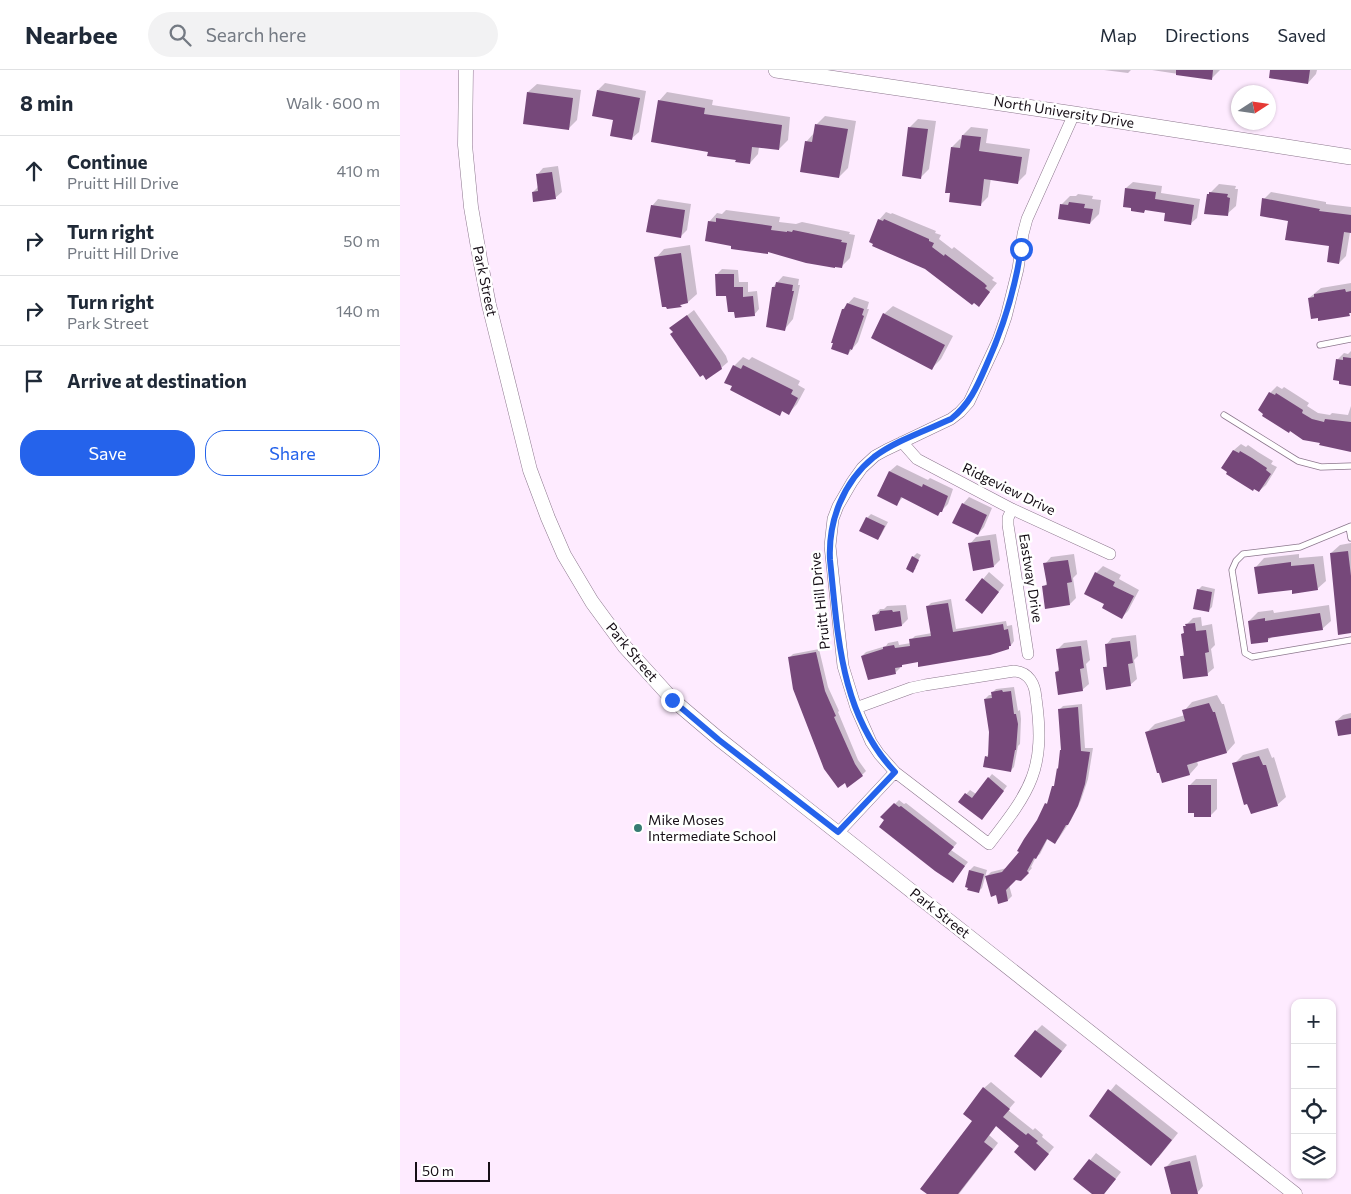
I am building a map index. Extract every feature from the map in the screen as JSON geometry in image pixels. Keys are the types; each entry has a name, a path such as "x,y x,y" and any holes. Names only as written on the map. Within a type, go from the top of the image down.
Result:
{"main road":[{"name":"North University Drive","path":"776,70 1351,157"}],"street":[{"name":"Park Street","path":"466,70 465,145 471,207 489,305 530,470 564,555 592,602 625,647 672,700 719,740 1295,1194"},
{"name":"Pruitt Hill Drive","path":"856,708 911,688 939,682 1014,671 1020,671 1029,677 1034,686 1039,716 1040,745 1037,763 1023,798 989,844 895,772 871,742 856,708 846,680 840,651 830,560 831,532 838,506 862,468 876,456 951,419 960,412 973,394 998,340 1006,317 1015,283 1023,234 1028,219 1074,114"},
{"name":"Ridgeview Drive","path":"902,442 917,459 1012,508 1110,554"},
{"name":"Eastway Drive","path":"1012,508 1008,518 1008,525 1028,654"},
{"path":"838,832 895,772"}],"lane":[{"path":"1320,345 1351,339"},
{"path":"1224,414 1298,461 1321,467 1351,466"},
{"path":"1351,538 1350,526 1300,547 1244,554 1236,561 1232,570 1245,653 1252,656 1351,640"}],"building":[{"path":"1176,70 1213,70 1212,80 1176,75"},
{"path":"1270,70 1310,70 1308,84 1269,78"},
{"path":"597,90 640,98 632,140 610,136 613,120 592,116"},
{"path":"527,92 573,98 569,130 523,124"},
{"path":"658,100 705,108 704,114 782,125 779,150 752,147 750,164 707,156 708,152 651,142"},
{"path":"815,124 848,129 839,178 800,172 805,141 812,142"},
{"path":"908,127 928,129 921,179 902,176"},
{"path":"962,135 981,137 979,151 1022,157 1018,184 984,179 981,206 949,202 950,193 945,193 951,147 960,148"},
{"path":"552,172 556,199 533,202 532,192 538,191 536,174"},
{"path":"1125,188 1156,192 1155,199 1194,205 1191,225 1164,221 1165,213 1145,210 1144,213 1131,211 1131,208 1123,207"},
{"path":"1209,192 1228,194 1227,197 1230,198 1228,216 1204,214 1207,194"},
{"path":"1262,198 1320,209 1319,211 1351,215 1351,233 1344,232 1339,264 1327,262 1329,246 1285,240 1288,221 1260,216"},
{"path":"1069,202 1085,204 1084,208 1093,209 1090,224 1058,219 1060,204 1068,205"},
{"path":"651,205 685,210 681,238 646,232"},
{"path":"716,218 772,226 771,230 792,232 793,230 842,240 841,242 847,243 842,268 806,263 768,252 768,254 731,249 731,246 705,241 708,221 716,222"},
{"path":"878,219 883,221 884,219 929,239 929,241 934,243 932,247 944,256 945,254 984,283 987,286 985,288 990,292 979,307 974,303 972,305 925,269 872,246 873,244 869,242"},
{"path":"681,253 688,303 680,305 682,307 667,309 662,307 654,257"},
{"path":"715,274 734,274 734,287 743,287 743,297 753,296 755,316 735,318 734,312 728,312 726,296 716,296"},
{"path":"776,282 793,285 792,291 794,291 785,331 766,327 772,287 775,287"},
{"path":"1345,289 1346,292 1351,291 1350,316 1318,321 1318,318 1311,319 1308,298 1314,297 1314,294"},
{"path":"847,303 864,309 862,315 864,316 852,350 850,349 848,355 831,349 833,343 831,343 842,309 844,309"},
{"path":"883,313 945,345 932,370 871,338"},
{"path":"687,315 720,363 722,369 706,380 703,375 700,377 670,334 673,332 669,328"},
{"path":"1343,357 1351,358 1351,386 1339,384 1339,381 1333,380 1336,359 1343,360"},
{"path":"733,365 741,369 743,365 793,390 791,394 798,398 789,415 782,411 780,416 730,390 732,386 724,383"},
{"path":"1269,392 1275,395 1276,393 1303,410 1302,413 1312,419 1324,422 1325,419 1351,422 1351,452 1303,440 1262,416 1263,414 1258,410"},
{"path":"1233,450 1239,453 1240,451 1252,458 1267,468 1266,470 1271,474 1259,492 1254,489 1253,491 1237,481 1226,474 1227,472 1221,468"},
{"path":"889,471 922,487 923,484 948,496 942,512 938,516 901,497 897,506 877,496"},
{"path":"962,503 987,515 978,535 952,523"},
{"path":"866,517 885,526 878,540 859,531"},
{"path":"990,540 994,567 973,571 968,543"},
{"path":"1348,551 1351,576 1351,633 1338,635 1330,553"},
{"path":"912,556 919,560 913,573 906,569"},
{"path":"1068,560 1072,582 1067,583 1070,605 1045,609 1042,586 1047,585 1043,563"},
{"path":"1291,562 1291,566 1314,564 1318,590 1292,594 1292,590 1258,594 1254,567"},
{"path":"1095,572 1115,582 1113,586 1134,596 1122,619 1102,608 1104,604 1084,594"},
{"path":"982,578 999,592 982,614 965,600"},
{"path":"1197,589 1212,592 1209,612 1193,609"},
{"path":"948,603 953,632 1003,624 1004,630 1008,629 1011,646 1009,646 1009,649 990,655 918,667 918,662 902,665 902,667 895,668 896,674 868,680 861,656 883,649 883,647 894,645 895,648 910,646 909,639 931,636 926,606"},
{"path":"892,610 893,612 900,611 902,626 875,631 872,615 879,614 880,611"},
{"path":"1320,613 1323,630 1268,638 1268,642 1251,644 1248,621 1265,618 1265,621"},
{"path":"1195,623 1196,631 1206,630 1209,652 1205,653 1208,676 1183,679 1180,656 1184,656 1181,634 1184,633 1183,626 1186,626 1185,624"},
{"path":"1130,641 1133,663 1128,664 1131,686 1106,690 1103,667 1107,667 1105,644"},
{"path":"1081,646 1084,668 1080,669 1083,691 1058,695 1055,672 1059,671 1056,649"},
{"path":"816,652 825,691 836,716 834,717 855,764 863,776 847,788 845,783 838,788 824,769 793,689 788,657"},
{"path":"1002,690 1003,692 1011,691 1014,714 1016,714 1018,724 1016,750 1011,772 983,767 985,756 988,757 989,732 984,699 992,698 991,692"},
{"path":"1209,703 1213,712 1215,712 1227,753 1187,765 1190,775 1162,783 1159,773 1157,773 1145,732 1185,721 1182,710"},
{"path":"1078,707 1081,751 1090,752 1085,784 1078,806 1055,844 1047,839 1027,871 1029,873 1021,881 1016,880 1006,890 1008,901 998,904 996,895 991,897 985,876 1002,872 1019,852 1017,851 1037,820 1045,803 1047,804 1052,786 1054,786 1061,750 1058,709"},
{"path":"1351,718 1351,734 1338,736 1335,721"},
{"path":"1259,756 1263,765 1266,765 1278,806 1251,814 1247,804 1244,805 1232,763"},
{"path":"988,777 1004,791 982,820 958,802 965,793 972,798"},
{"path":"1188,785 1211,785 1211,817 1194,817 1194,813 1188,813"},
{"path":"894,803 899,807 901,806 954,847 948,854 965,866 953,883 879,827 884,820 880,817"},
{"path":"969,870 984,874 979,893 967,890 968,888 965,887"},
{"path":"1035,1030 1062,1051 1041,1078 1014,1056"},
{"path":"983,1087 1010,1109 1003,1117 1026,1135 1028,1133 1038,1141 1036,1143 1049,1154 1035,1171 1014,1152 1019,1146 996,1126 984,1142 993,1149 958,1194 927,1194 920,1189 972,1121 963,1114"},
{"path":"1108,1089 1172,1140 1151,1166 1089,1116"},
{"path":"1089,1159 1116,1179 1104,1194 1092,1194 1073,1179"},
{"path":"1190,1161 1198,1194 1171,1194 1164,1167"}],"place":[{"name":"Mike Moses Intermediate School","path":"638,828"}],"route":[{"path":"672,700 719,740 838,832 895,772 871,742 846,680 840,651 830,560 833,519 844,494 862,468 876,456 951,419 969,402 998,340 1006,317 1021,249"}]}
